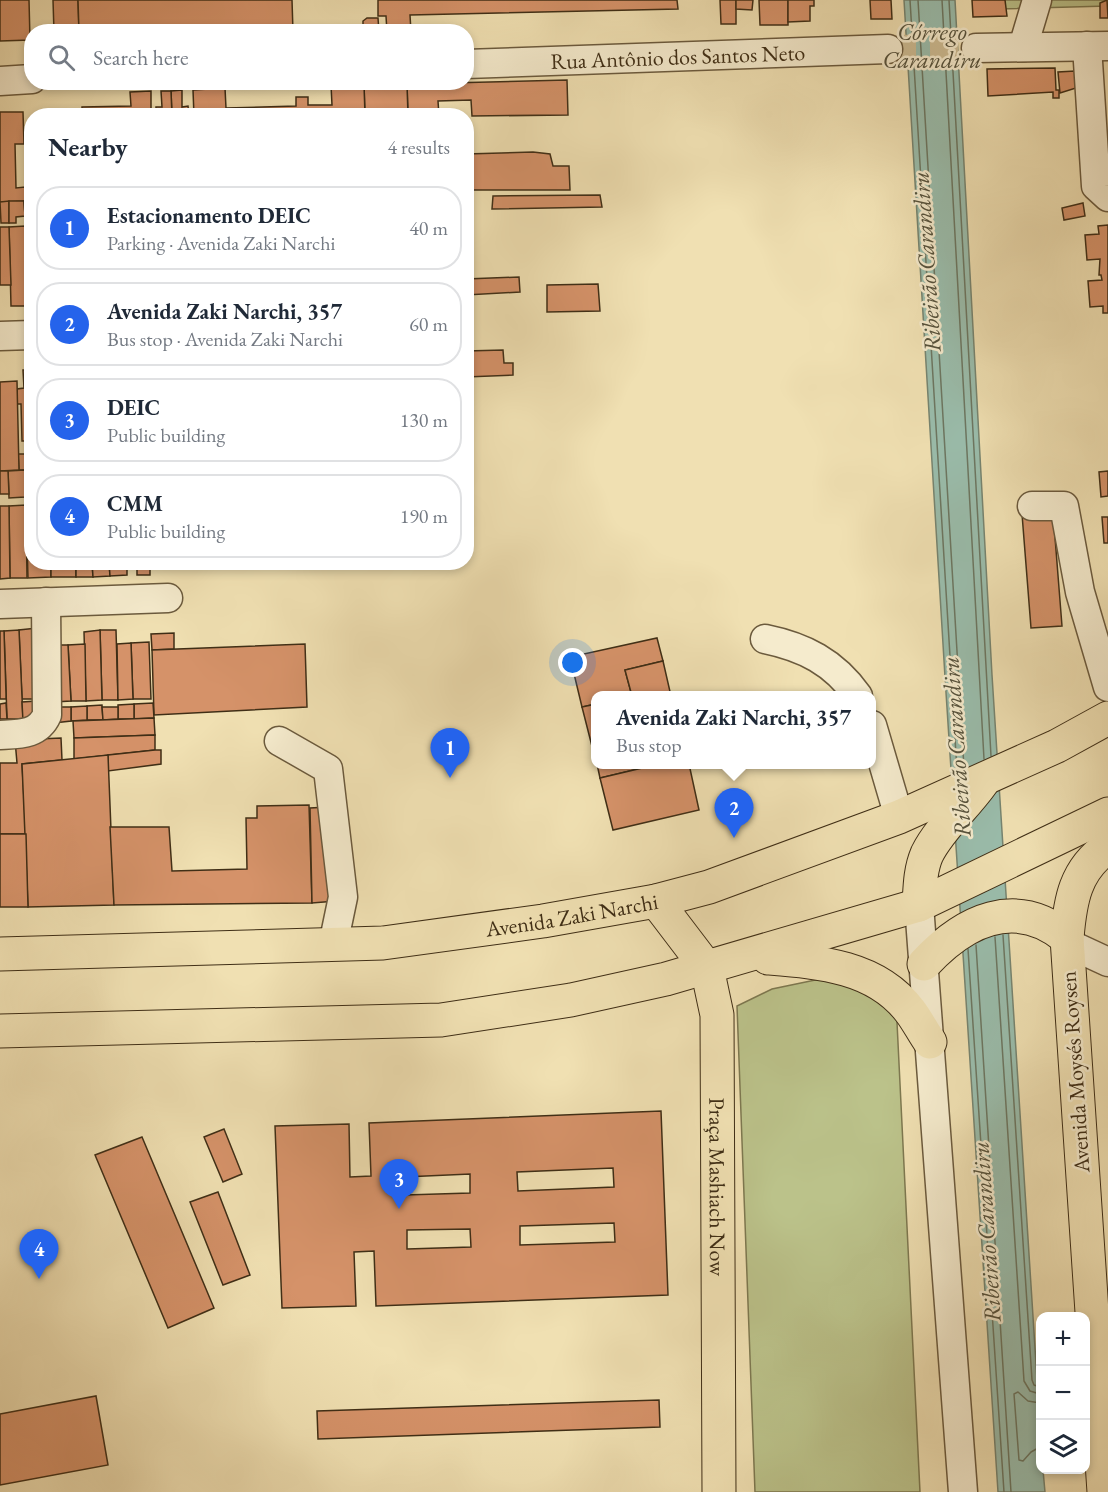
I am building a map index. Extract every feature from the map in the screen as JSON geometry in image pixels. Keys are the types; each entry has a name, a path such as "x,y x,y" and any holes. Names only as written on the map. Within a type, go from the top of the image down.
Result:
{"main road":[{"name":"Avenida Zaki Narchi","path":"0,954 383,944 656,901 710,887 908,813 1057,746 1108,718"},
{"path":"928,899 920,879 926,856 937,838 985,780"},
{"path":"0,1031 441,1020 571,1000 707,968 928,899 1108,814"},
{"name":"Avenida Moysés Roysen","path":"1104,1474 1101,1366 1063,937 1077,879 1095,855 1108,846"},
{"name":"Praça Mashiach Now","path":"656,901 707,968 717,1015 719,1492"},
{"path":"931,957 970,926 992,918 1019,916 1043,922 1063,937"},
{"path":"748,956 820,962 852,970 885,987 909,1009 930,1042"}],"street":[{"path":"1023,47 1037,0"},
{"path":"976,48 1098,46 1096,186 1108,197"},
{"name":"Rua Antônio dos Santos Neto","path":"474,64 888,49"},
{"path":"0,81 24,80"},
{"path":"0,336 24,335"},
{"path":"1032,506 1064,506 1083,603 1108,687"},
{"path":"0,604 168,598"},
{"path":"0,735 34,731 43,726 47,716 46,602"},
{"path":"765,639 795,645 821,658 845,677 855,691"},
{"path":"876,735 908,813"},
{"path":"279,741 328,770 343,897 333,945"},
{"path":"928,899 931,957 930,1042 963,1492"},
{"path":"1063,937 1108,962"}],"green space":[{"path":"1000,0 1108,0 1108,6 1000,9"},
{"path":"820,979 857,985 896,1002 920,1492 755,1492 737,1006 772,989"}],"water":[{"name":"Córrego Carandiru","path":"904,0 955,0 992,675 1036,1363 1036,1474 1043,1474 1045,1492 998,1492"}],"building":[{"path":"0,0 29,0 30,24 24,24 24,40 0,41"},
{"path":"53,0 78,0 79,24 54,24"},
{"path":"78,0 292,0 293,24 79,24"},
{"path":"378,0 677,0 678,9 410,15 411,24 386,24 386,16 378,16"},
{"path":"720,0 736,0 736,24 721,24"},
{"path":"736,0 753,0 752,10 736,9"},
{"path":"759,0 788,0 788,25 760,25"},
{"path":"788,0 814,0 814,6 810,6 810,21 788,22"},
{"path":"870,0 891,0 892,19 871,19"},
{"path":"972,0 1005,0 1007,16 973,17"},
{"path":"1107,0 1108,18 1100,18 1100,3"},
{"path":"367,18 378,18 378,24 363,24"},
{"path":"1055,68 1056,90 1059,90 1059,98 1053,98 1053,92 988,96 987,69"},
{"path":"1075,71 1076,88 1060,93 1058,72"},
{"path":"567,80 568,115 474,116 471,100 438,101 438,108 408,108 407,90 474,90 474,82"},
{"path":"182,90 182,107 188,106 188,108 172,108 171,91"},
{"path":"193,90 225,90 226,108 194,108"},
{"path":"331,90 364,90 365,108 226,108 296,106 296,97 308,97 308,105 332,105"},
{"path":"364,90 407,90 408,108 365,108"},
{"path":"151,91 151,108 82,108 131,106 130,92"},
{"path":"161,91 171,91 172,108 156,108 162,107"},
{"path":"0,112 23,112 24,144 15,144 16,188 24,187 24,201 0,202"},
{"path":"533,152 550,154 553,166 569,166 570,190 474,190 474,154"},
{"path":"600,195 602,207 492,209 493,196"},
{"path":"9,201 9,223 1,223 0,202"},
{"path":"9,201 24,201 24,216 16,217 16,223 9,223"},
{"path":"1083,203 1085,216 1064,220 1062,208"},
{"path":"1108,225 1108,313 1103,313 1103,306 1090,307 1088,281 1102,280 1099,275 1100,259 1087,260 1085,235 1099,234 1098,226"},
{"path":"24,226 24,306 11,306 9,227"},
{"path":"0,227 9,227 11,285 0,285"},
{"path":"519,277 520,292 474,295 474,279"},
{"path":"598,284 600,311 547,312 547,285"},
{"path":"503,350 504,363 513,363 513,375 474,377 474,351"},
{"path":"17,381 19,470 0,471 0,382"},
{"path":"24,388 24,441 22,441 21,404 17,404 17,389"},
{"path":"18,454 24,454 24,470 19,470"},
{"path":"24,470 24,497 9,498 8,471"},
{"path":"0,471 8,471 9,494 0,494"},
{"path":"1108,471 1108,496 1101,497 1099,472"},
{"path":"24,505 24,570 27,570 27,578 10,578 9,506"},
{"path":"0,506 9,506 10,578 0,579"},
{"path":"1053,512 1062,626 1031,628 1022,514"},
{"path":"1102,517 1108,517 1108,543 1104,543"},
{"path":"28,570 51,570 51,577 28,578"},
{"path":"51,570 76,570 76,577 51,577"},
{"path":"76,570 93,570 93,577 76,577"},
{"path":"93,570 110,570 110,576 93,577"},
{"path":"110,570 127,570 127,575 110,576"},
{"path":"137,570 150,570 150,575 137,575"},
{"path":"37,628 40,699 22,699 19,630"},
{"path":"19,630 23,719 7,719 4,631"},
{"path":"100,630 116,630 118,700 102,700"},
{"path":"100,630 102,700 86,701 84,632"},
{"path":"0,631 4,631 6,699 0,699"},
{"path":"174,633 174,649 152,650 151,634"},
{"path":"657,638 663,661 625,670 631,691 591,691 591,705 582,707 570,657"},
{"path":"149,642 151,699 133,699 131,643"},
{"path":"131,643 133,699 118,700 117,644"},
{"path":"85,644 86,701 71,701 68,645"},
{"path":"305,644 307,707 154,715 152,650"},
{"path":"53,645 68,645 71,701 54,702"},
{"path":"663,661 670,691 631,691 625,670"},
{"path":"37,701 41,721 23,722 22,702"},
{"path":"6,703 7,719 0,719 0,704"},
{"path":"153,703 154,718 134,719 134,704"},
{"path":"134,704 134,719 118,719 118,705"},
{"path":"102,705 103,720 87,720 87,706"},
{"path":"591,705 591,742 582,707"},
{"path":"87,706 87,720 71,721 71,707"},
{"path":"54,707 71,707 71,721 54,723"},
{"path":"102,707 118,707 118,719 103,720"},
{"path":"154,718 155,735 74,738 73,721"},
{"path":"155,735 155,750 74,759 74,738"},
{"path":"61,738 62,760 22,764 26,834 0,834 0,763 17,763 15,740"},
{"path":"161,750 161,764 108,771 108,755"},
{"path":"108,755 114,905 28,907 22,764"},
{"path":"598,769 638,769 600,778"},
{"path":"638,769 690,769 699,810 613,830 600,778"},
{"path":"309,805 312,903 114,905 110,827 169,827 172,871 247,869 246,818 257,818 257,806"},
{"path":"328,807 336,901 312,903 310,808"},
{"path":"0,834 26,834 28,907 0,907"},
{"path":"661,1111 668,1295 376,1306 374,1251 354,1252 356,1306 282,1308 275,1126 349,1124 350,1177 371,1176 369,1123","holes":["613,1168 614,1187 518,1191 517,1172","470,1174 470,1193 405,1195 404,1177","614,1223 615,1242 520,1245 520,1226","470,1229 471,1247 407,1249 407,1230"]},
{"path":"224,1129 242,1174 223,1182 204,1137"},
{"path":"142,1137 214,1308 168,1328 95,1155"},
{"path":"218,1192 250,1275 223,1285 190,1202"},
{"path":"96,1396 108,1465 0,1485 0,1414"},
{"path":"659,1400 660,1427 318,1439 317,1411"}],"tunnel":[{"path":"888,49 976,48"}],"place":[{"name":"Estacionamento DEIC","path":"450,778"},
{"name":"Avenida Zaki Narchi, 357","path":"734,838"},
{"name":"DEIC","path":"399,1209"},
{"name":"CMM","path":"39,1279"}],"water label":[{"name":"Ribeirão Carandiru","path":"926,262"},
{"name":"Ribeirão Carandiru","path":"956,747"},
{"name":"Ribeirão Carandiru","path":"986,1232"}]}
